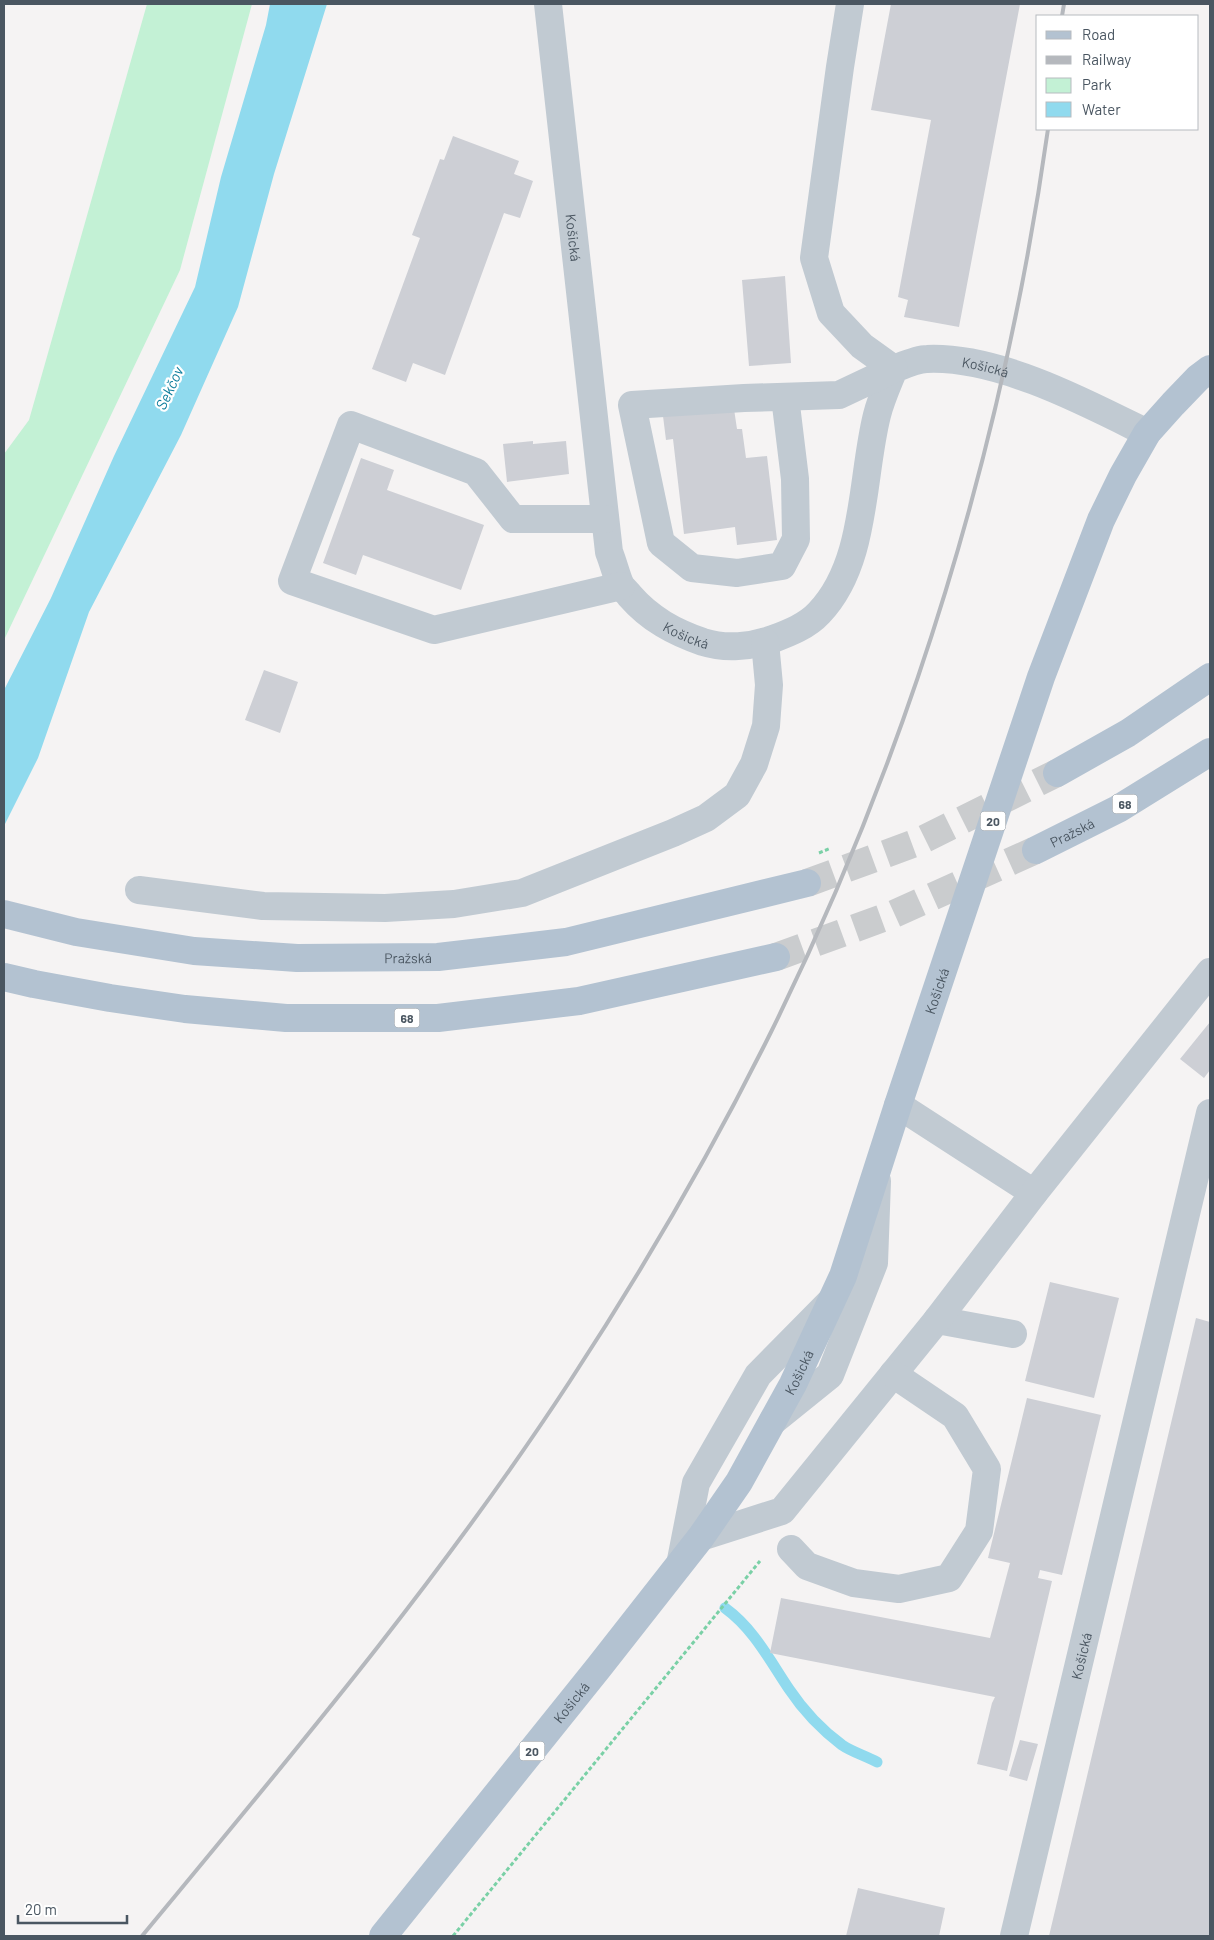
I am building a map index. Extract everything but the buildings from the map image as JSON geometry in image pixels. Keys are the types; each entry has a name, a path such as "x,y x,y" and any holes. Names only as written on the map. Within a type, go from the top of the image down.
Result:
{"main road":[{"name":"Košická","path":"383,1936 701,1537 739,1482 794,1384 843,1276 1041,677 1100,520 1148,433 1172,404 1198,378 1210,369"},
{"path":"1057,773 1128,733 1210,677"},
{"name":"Pražská","path":"1036,850 1118,808 1210,752"},
{"name":"Pražská","path":"4,914 76,932 194,950 297,958 438,957 566,942 807,884"},
{"name":"68","path":"4,977 110,998 184,1009 286,1018 438,1018 579,1001 776,957"}],"street":[{"name":"Košická","path":"548,4 609,552 621,586 641,608 663,624 684,635 710,644 737,647 765,642 794,631 818,614 832,596 843,577 852,554 877,414 894,369 926,358 969,362 1004,370 1080,399 1148,433"},
{"path":"785,397 795,479 796,539 782,566 737,573 692,568 661,543 632,405 785,397 839,395 894,369 862,346 831,312 814,258 850,4"},
{"path":"605,519 514,519 476,472 351,425 292,581 434,630 621,586"},
{"path":"139,890 263,906 385,908 454,904 522,893 706,818 737,795 754,764 766,726 769,685 765,642"},
{"path":"701,1537 782,1511 937,1320 1034,1193 1210,972"},
{"path":"898,1105 1034,1193"},
{"name":"Košická","path":"1014,1936 1210,1113"},
{"path":"773,1421 830,1375 874,1263 878,1166"},
{"path":"680,1564 696,1483 758,1375 830,1302"},
{"path":"937,1320 1013,1334"},
{"path":"791,1549 807,1566 844,1580 899,1589 949,1578 979,1530 987,1469 955,1416 893,1374"}],"path":[{"path":"822,853 831,848"}],"green space":[{"path":"147,4 252,4 180,270 4,640 4,454 29,420"}],"water":[{"name":"Sekčov","path":"270,4 327,4 274,174 238,307 181,435 89,612 38,758 4,826 4,690 51,598 114,456 195,287 221,177 266,25"}],"waterway":[{"path":"725,1608 753,1635 794,1697 820,1726 846,1747 877,1762"}],"tunnel":[{"path":"807,883 918,842 1057,773"},
{"path":"776,957 894,914 1036,850"}],"railway":[{"path":"1062,15 1064,4"},
{"path":"142,1936 364,1664 418,1595 521,1454 597,1339 676,1210 725,1122 771,1032 821,925 867,815 909,704 946,591 978,477 1006,362 1029,246 1048,130"}]}
